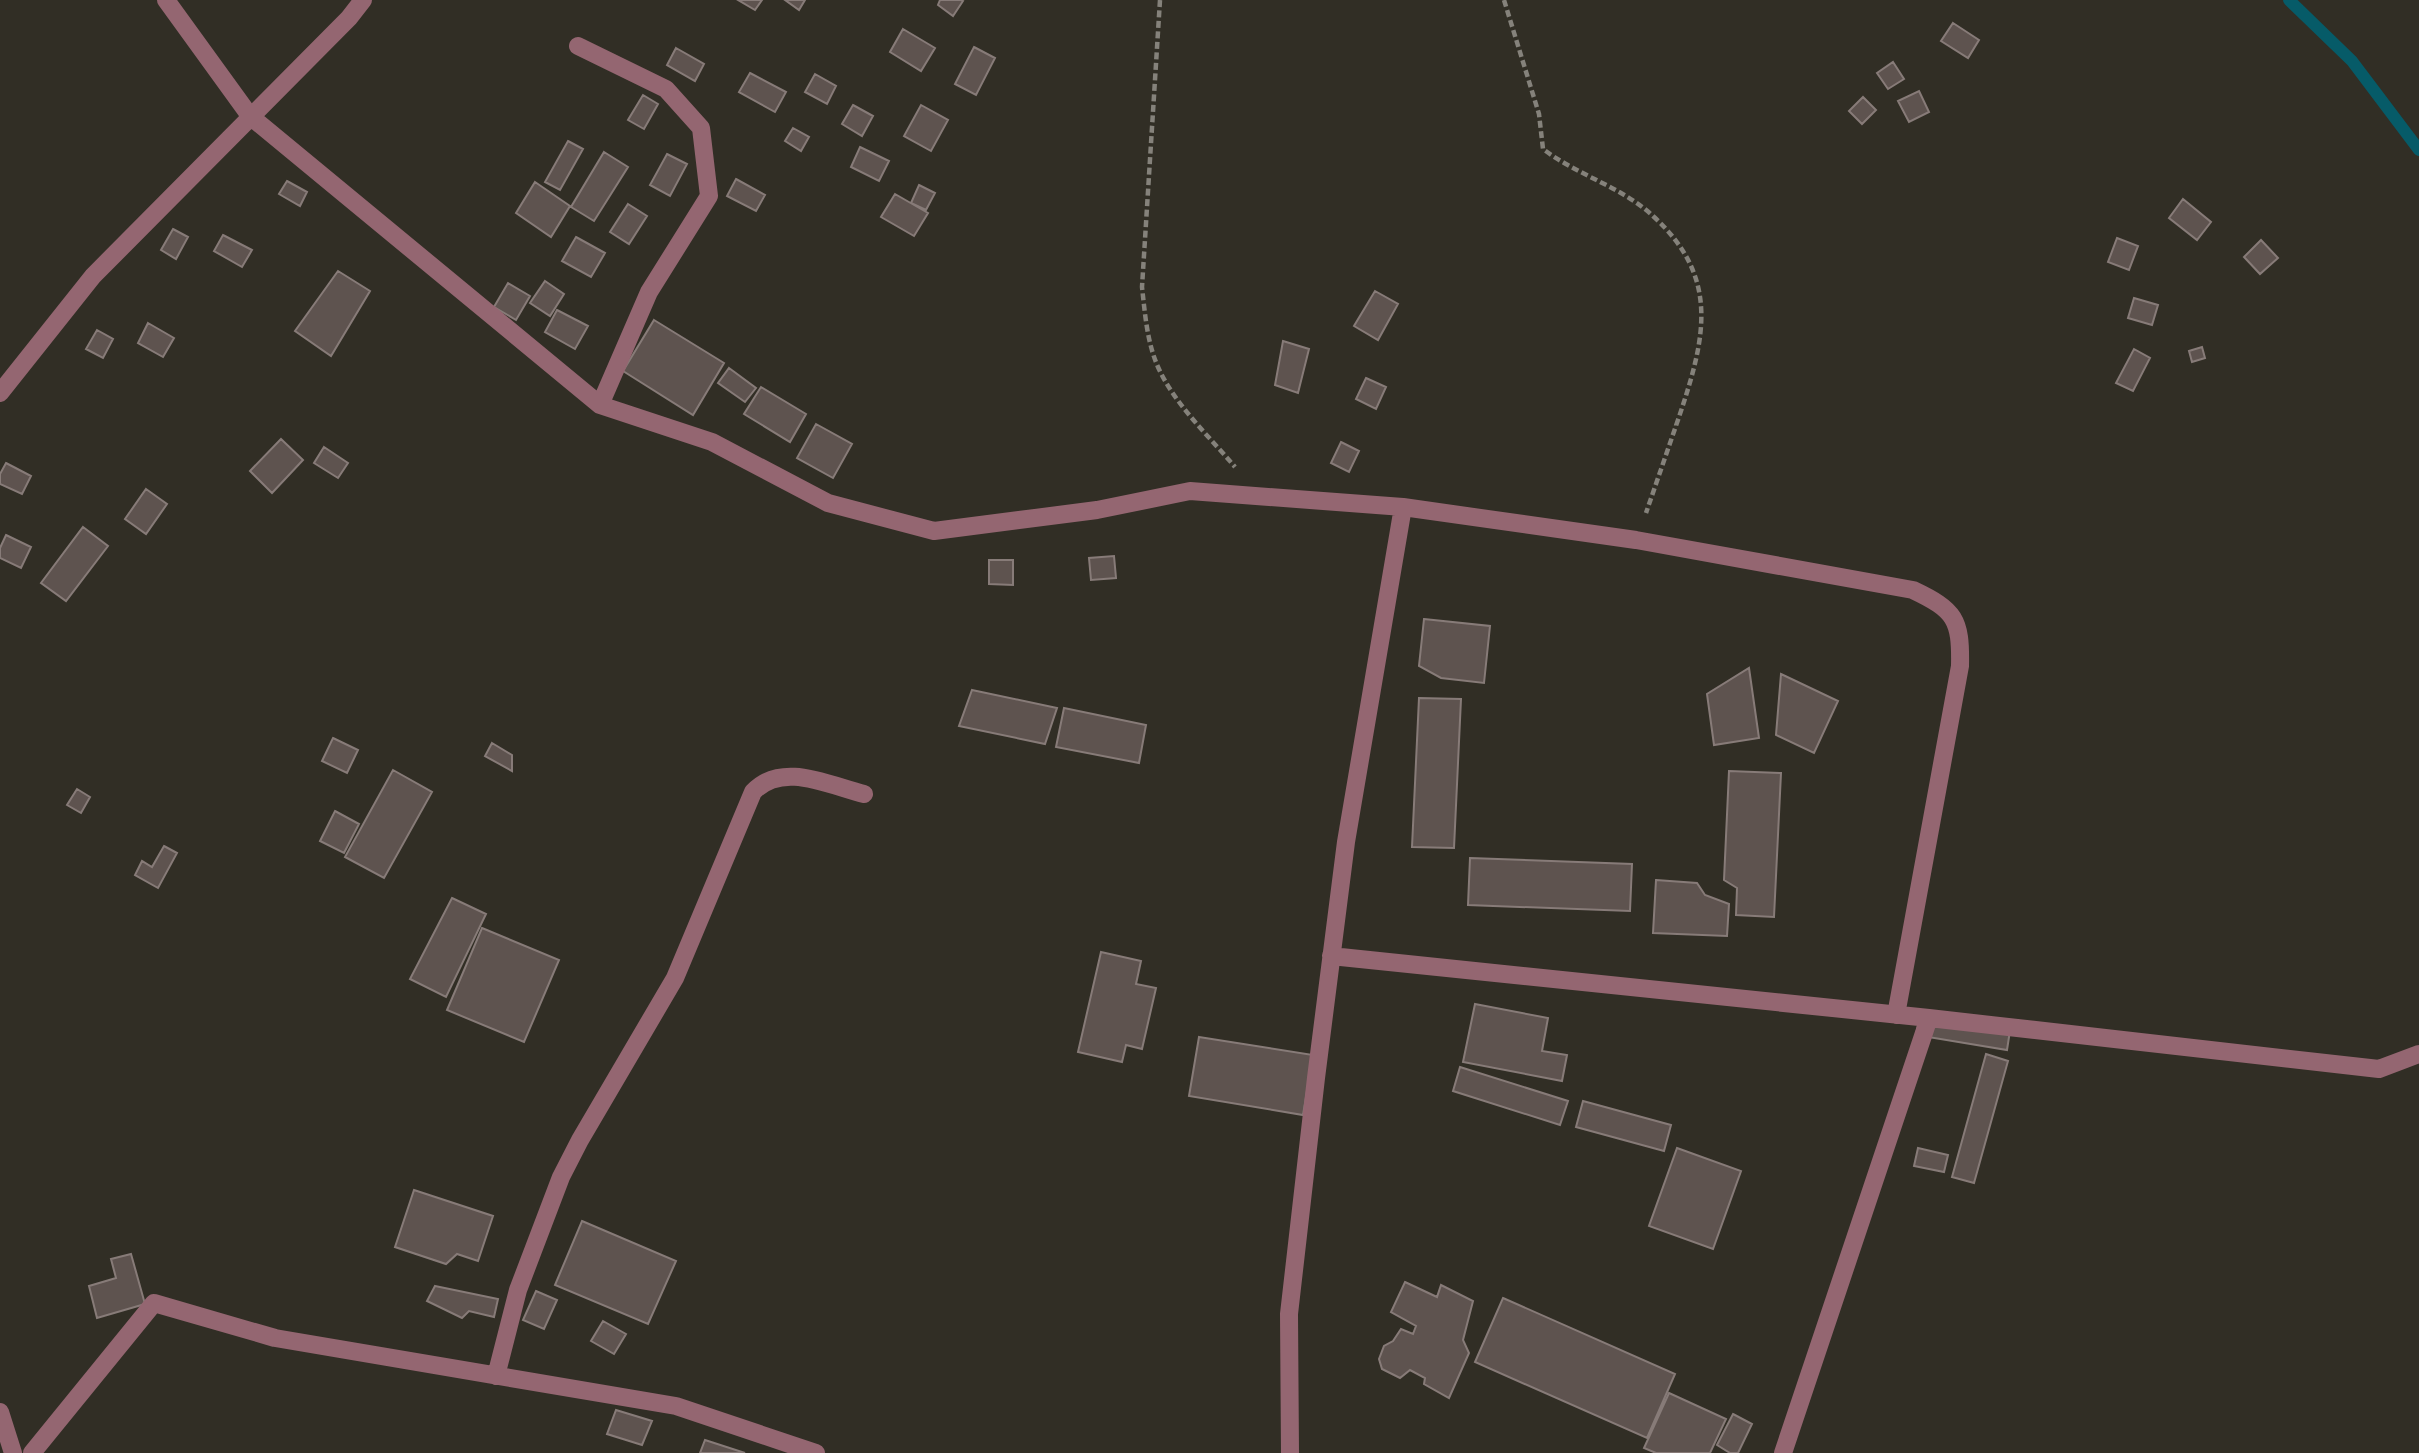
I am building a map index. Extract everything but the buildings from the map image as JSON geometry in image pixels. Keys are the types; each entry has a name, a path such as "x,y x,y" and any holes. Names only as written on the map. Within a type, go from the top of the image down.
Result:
{"street":[{"path":"166,0 250,116 600,405 712,442 828,503 934,531 1097,510 1190,491 1403,507 1636,540 1913,590 1943,604 1960,632 1960,666 1896,1015"},
{"path":"0,393 93,276 349,19 363,0"},
{"path":"578,46 666,89 701,128 709,196 649,292 600,405"},
{"path":"1290,1453 1289,1314 1331,956 1346,842 1403,507"},
{"path":"496,1376 518,1290 561,1177 675,978 753,792 774,776 787,775 864,794"},
{"path":"1331,956 1929,1017 2379,1069 2419,1054"},
{"path":"1783,1453 1929,1017"},
{"path":"32,1453 154,1303 275,1338 676,1406 816,1453"},
{"path":"0,1412 13,1453"}],"path":[{"path":"1160,0 1142,287 1146,327 1159,368 1183,406 1261,497"},
{"path":"1504,0 1539,114 1543,149 1562,164 1651,214 1673,237 1690,264 1701,295 1703,328 1698,360 1636,540"}],"waterway":[{"path":"2289,0 2352,61 2419,150"}]}
